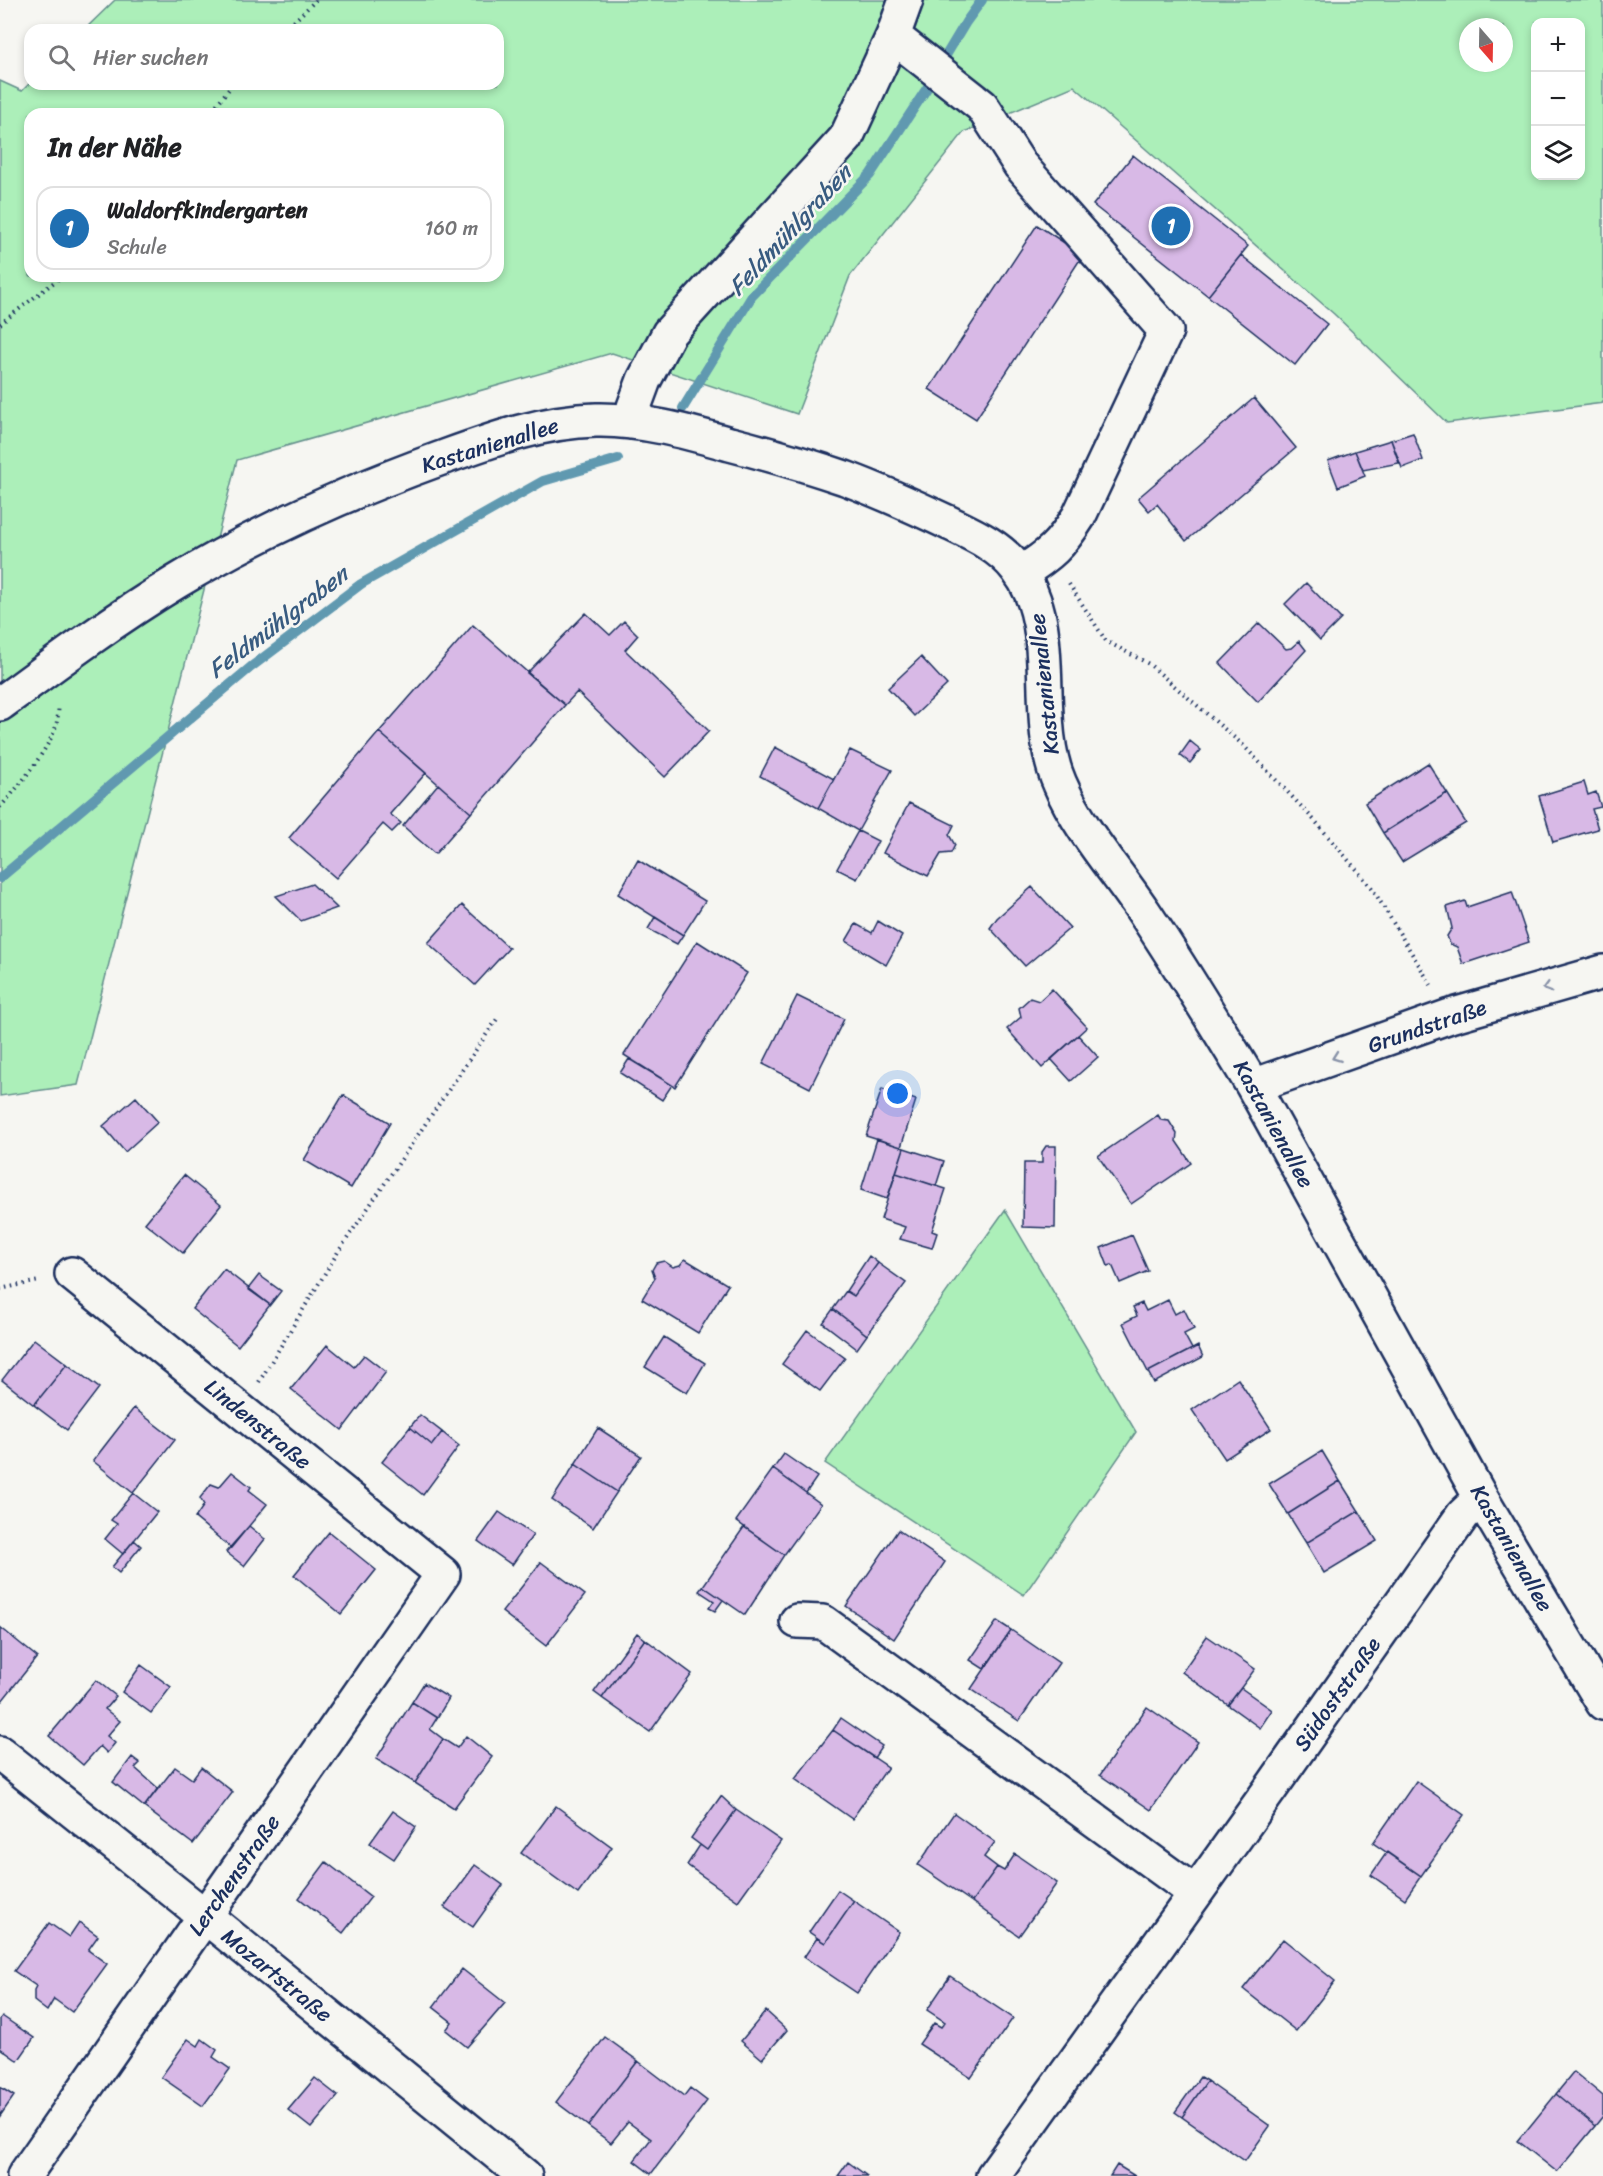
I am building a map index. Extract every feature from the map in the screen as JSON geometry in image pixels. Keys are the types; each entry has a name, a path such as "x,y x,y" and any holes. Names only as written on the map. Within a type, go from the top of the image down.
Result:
{"street":[{"path":"631,422 634,407 645,380 669,333 846,138 893,36 906,0"},
{"path":"893,36 982,105 1020,165 1166,330 1079,516 1062,543 1034,564"},
{"name":"Kastanienallee","path":"0,704 52,665 186,577 297,518 403,472 476,445 537,427 578,420 631,422 697,435 809,465 891,495 976,536 1010,560 1034,564 1031,589 1041,631 1048,736 1059,783 1075,814 1216,1023 1481,1498 1603,1702"},
{"name":"Grundstraße","path":"1253,1086 1450,1016 1603,972"},
{"name":"Lindenstraße","path":"72,1274 443,1574"},
{"name":"Südoststraße","path":"993,2176 1463,1515 1481,1498"},
{"name":"Lerchenstraße","path":"24,2176 443,1574"},
{"path":"797,1621 823,1622 1195,1893"},
{"name":"Mozartstraße","path":"0,1753 525,2176"}],"path":[{"path":"291,24 316,0"},
{"path":"214,108 228,90"},
{"path":"0,324 54,282"},
{"path":"1034,564 1058,568 1106,641 1149,664 1243,745 1315,821 1372,888 1450,1016"},
{"path":"0,807 10,798 56,727 62,684 52,665"},
{"path":"242,1411 338,1252 497,1019"}],"green space":[{"path":"115,0 1603,0 1603,403 1447,423 1334,314 1074,86 964,132 850,276 797,414 612,353 237,460 78,1085 0,1096 0,81 22,91 24,89 504,90 504,24 90,24"},
{"path":"1005,1210 1136,1432 1024,1595 825,1463"}],"building":[{"path":"1133,155 1248,246 1208,296 1093,205"},
{"path":"1037,225 1083,255 976,419 929,389"},
{"path":"1241,255 1327,324 1295,365 1208,296"},
{"path":"1254,398 1296,448 1186,541 1157,504 1149,511 1138,498"},
{"path":"1413,433 1423,460 1402,468 1391,440"},
{"path":"1391,440 1399,463 1363,470 1355,451"},
{"path":"1355,451 1365,476 1338,487 1328,461"},
{"path":"1306,583 1341,619 1320,640 1285,604"},
{"path":"586,613 610,635 624,621 638,635 625,650 709,731 665,777 577,692 565,705 527,673"},
{"path":"1259,623 1286,649 1299,641 1306,650 1258,702 1220,663"},
{"path":"473,625 565,705 471,813 379,732"},
{"path":"921,657 947,685 914,716 888,688"},
{"path":"379,732 426,773 390,814 401,823 392,832 383,824 336,878 289,838"},
{"path":"1190,741 1201,750 1190,763 1180,755"},
{"path":"775,747 834,779 818,808 760,776"},
{"path":"850,750 892,770 858,831 818,808"},
{"path":"1428,763 1447,793 1383,833 1365,803"},
{"path":"1584,782 1588,795 1596,792 1601,807 1592,809 1598,829 1553,842 1539,796"},
{"path":"438,784 471,813 435,854 403,826"},
{"path":"1447,793 1466,823 1402,862 1383,833"},
{"path":"909,803 954,825 949,835 955,845 951,853 941,854 928,876 883,853"},
{"path":"858,831 878,841 857,879 837,869"},
{"path":"638,860 705,901 683,935 618,894"},
{"path":"312,884 337,908 301,921 276,896"},
{"path":"1032,887 1070,928 1025,966 990,928 997,918"},
{"path":"1512,892 1529,942 1463,964 1457,947 1450,944 1447,936 1452,928 1447,907 1465,901 1467,907"},
{"path":"462,905 509,948 475,985 428,943"},
{"path":"655,917 683,935 677,944 648,929"},
{"path":"878,921 902,936 886,965 846,941 856,924 872,933"},
{"path":"697,941 747,973 675,1087 624,1055"},
{"path":"1052,989 1087,1027 1042,1068 1007,1029 1021,1017 1019,1008 1030,998 1039,1001"},
{"path":"797,996 844,1019 810,1088 763,1064"},
{"path":"1078,1035 1098,1057 1071,1081 1051,1059"},
{"path":"629,1059 672,1085 662,1100 620,1073"},
{"path":"882,1089 916,1100 901,1147 866,1136"},
{"path":"343,1095 390,1123 351,1188 304,1160"},
{"path":"136,1097 158,1122 125,1152 103,1126"},
{"path":"1158,1115 1161,1120 1169,1121 1177,1134 1176,1141 1191,1163 1131,1204 1098,1156"},
{"path":"877,1139 904,1148 887,1199 861,1190"},
{"path":"1046,1146 1056,1146 1055,1228 1023,1227 1024,1163 1042,1163 1042,1152"},
{"path":"904,1148 944,1161 936,1186 896,1173"},
{"path":"896,1173 946,1189 932,1231 937,1233 932,1248 900,1239 905,1227 881,1219"},
{"path":"184,1175 221,1205 183,1253 145,1223"},
{"path":"1132,1235 1148,1271 1120,1283 1112,1265 1108,1266 1101,1248"},
{"path":"869,1256 878,1263 854,1296 846,1291"},
{"path":"685,1259 728,1285 698,1333 642,1299 655,1278 652,1270 656,1263 664,1261 673,1267 680,1265"},
{"path":"878,1263 906,1283 867,1335 833,1309 846,1291 854,1296"},
{"path":"224,1269 270,1305 238,1346 192,1309"},
{"path":"259,1275 281,1291 270,1305 248,1289"},
{"path":"1168,1300 1175,1314 1184,1309 1194,1329 1184,1334 1192,1349 1148,1372 1123,1323 1137,1316 1133,1307 1142,1303 1146,1311"},
{"path":"833,1309 867,1335 857,1349 823,1323"},
{"path":"807,1330 845,1358 820,1391 782,1364"},
{"path":"664,1337 705,1363 687,1393 645,1367"},
{"path":"34,1339 67,1364 34,1405 2,1380"},
{"path":"327,1345 354,1367 364,1355 386,1372 342,1430 291,1389"},
{"path":"1198,1346 1203,1357 1154,1383 1148,1372"},
{"path":"67,1364 99,1388 67,1430 34,1405"},
{"path":"1238,1379 1271,1429 1225,1459 1192,1410"},
{"path":"134,1408 175,1440 133,1493 93,1461"},
{"path":"420,1415 442,1432 432,1445 410,1427"},
{"path":"410,1427 432,1445 442,1432 459,1446 423,1495 382,1462"},
{"path":"598,1428 641,1456 617,1492 575,1464"},
{"path":"1322,1451 1340,1481 1288,1514 1269,1484"},
{"path":"784,1454 817,1477 806,1493 773,1469"},
{"path":"575,1464 617,1492 593,1528 552,1500"},
{"path":"773,1469 821,1504 784,1555 736,1521"},
{"path":"232,1472 251,1487 249,1490 267,1504 231,1548 195,1518 204,1505 200,1498 211,1484 219,1487"},
{"path":"1340,1481 1359,1511 1306,1543 1288,1514"},
{"path":"133,1493 157,1512 123,1554 105,1539 117,1524 111,1520"},
{"path":"1359,1511 1377,1541 1324,1573 1306,1543"},
{"path":"499,1512 533,1535 512,1565 478,1541"},
{"path":"249,1526 265,1539 244,1566 226,1552"},
{"path":"744,1527 784,1555 745,1615 703,1586"},
{"path":"898,1530 945,1562 894,1639 846,1606"},
{"path":"329,1532 376,1570 341,1614 294,1575"},
{"path":"134,1540 141,1546 119,1573 112,1567"},
{"path":"541,1562 585,1595 546,1646 502,1612"},
{"path":"703,1586 723,1600 715,1611 709,1608 714,1601 699,1591"},
{"path":"997,1621 1011,1630 984,1669 970,1660"},
{"path":"0,1627 37,1657 2,1701 0,1699"},
{"path":"1011,1630 1059,1663 1019,1721 971,1689"},
{"path":"637,1633 645,1639 602,1698 594,1692"},
{"path":"1207,1636 1255,1669 1228,1705 1182,1672"},
{"path":"645,1639 692,1674 650,1732 602,1698"},
{"path":"141,1665 171,1687 151,1713 122,1692"},
{"path":"96,1680 116,1696 105,1709 120,1721 107,1736 115,1743 107,1753 100,1746 83,1765 49,1736"},
{"path":"424,1683 449,1698 437,1718 412,1702"},
{"path":"1241,1688 1272,1710 1260,1728 1228,1705"},
{"path":"412,1702 437,1718 430,1729 443,1739 415,1783 376,1759"},
{"path":"1147,1707 1198,1742 1151,1810 1100,1775"},
{"path":"841,1718 882,1746 874,1758 833,1730"},
{"path":"833,1730 888,1767 852,1819 795,1779"},
{"path":"466,1736 492,1757 454,1808 415,1783 443,1739 457,1748"},
{"path":"132,1757 140,1763 135,1768 158,1788 144,1807 113,1782"},
{"path":"175,1767 192,1779 201,1767 233,1792 193,1844 144,1807"},
{"path":"1416,1781 1464,1815 1421,1876 1373,1843"},
{"path":"721,1796 736,1810 707,1850 691,1838"},
{"path":"556,1806 612,1847 578,1894 521,1853"},
{"path":"736,1810 781,1841 738,1901 687,1865 700,1845 707,1850"},
{"path":"393,1811 416,1827 394,1859 370,1843"},
{"path":"954,1813 995,1842 984,1857 997,1867 972,1902 918,1865"},
{"path":"1387,1852 1421,1876 1405,1899 1371,1875"},
{"path":"1015,1854 1057,1883 1019,1936 972,1902 997,1867 1004,1871"},
{"path":"326,1862 371,1897 343,1933 299,1898"},
{"path":"475,1865 503,1885 473,1927 444,1907"},
{"path":"838,1890 854,1901 825,1943 809,1932"},
{"path":"854,1901 899,1932 857,1993 804,1957 817,1938 825,1943"},
{"path":"79,1922 98,1936 88,1950 107,1964 72,2012 54,1999 47,2011 34,2001 36,1986 14,1971 49,1923 69,1937"},
{"path":"1283,1939 1335,1981 1296,2031 1243,1989"},
{"path":"462,1969 505,2003 467,2047 446,2030 452,2022 433,2007"},
{"path":"950,1976 1013,2018 971,2078 919,2044 934,2023 941,2027 945,2022 927,2010"},
{"path":"766,2011 787,2030 762,2059 741,2041"},
{"path":"2,2016 34,2038 18,2061 0,2048 0,2019"},
{"path":"605,2037 638,2061 588,2126 556,2102"},
{"path":"188,2039 198,2046 202,2039 217,2050 213,2057 230,2069 203,2106 161,2077"},
{"path":"638,2061 684,2096 690,2088 707,2101 651,2174 634,2161 651,2139 628,2122 611,2143 588,2126"},
{"path":"1574,2072 1603,2096 1603,2116 1595,2126 1556,2094"},
{"path":"1200,2077 1207,2081 1182,2117 1175,2112"},
{"path":"315,2078 338,2096 311,2128 288,2110"},
{"path":"1207,2081 1270,2126 1245,2161 1182,2117"},
{"path":"0,2087 14,2096 0,2116"},
{"path":"1556,2094 1595,2126 1557,2172 1518,2141"},
{"path":"848,2162 867,2176 838,2176"},
{"path":"1117,2165 1135,2176 1110,2176"}],"waterway":[{"name":"Feldmühlgraben","path":"942,62 982,0"},
{"name":"Feldmühlgraben","path":"683,408 752,296 870,175 931,82"},
{"name":"Feldmühlgraben","path":"0,878 251,667 361,584 543,481 618,459"}],"place":[{"name":"Waldorfkindergarten","path":"1171,226"}]}
